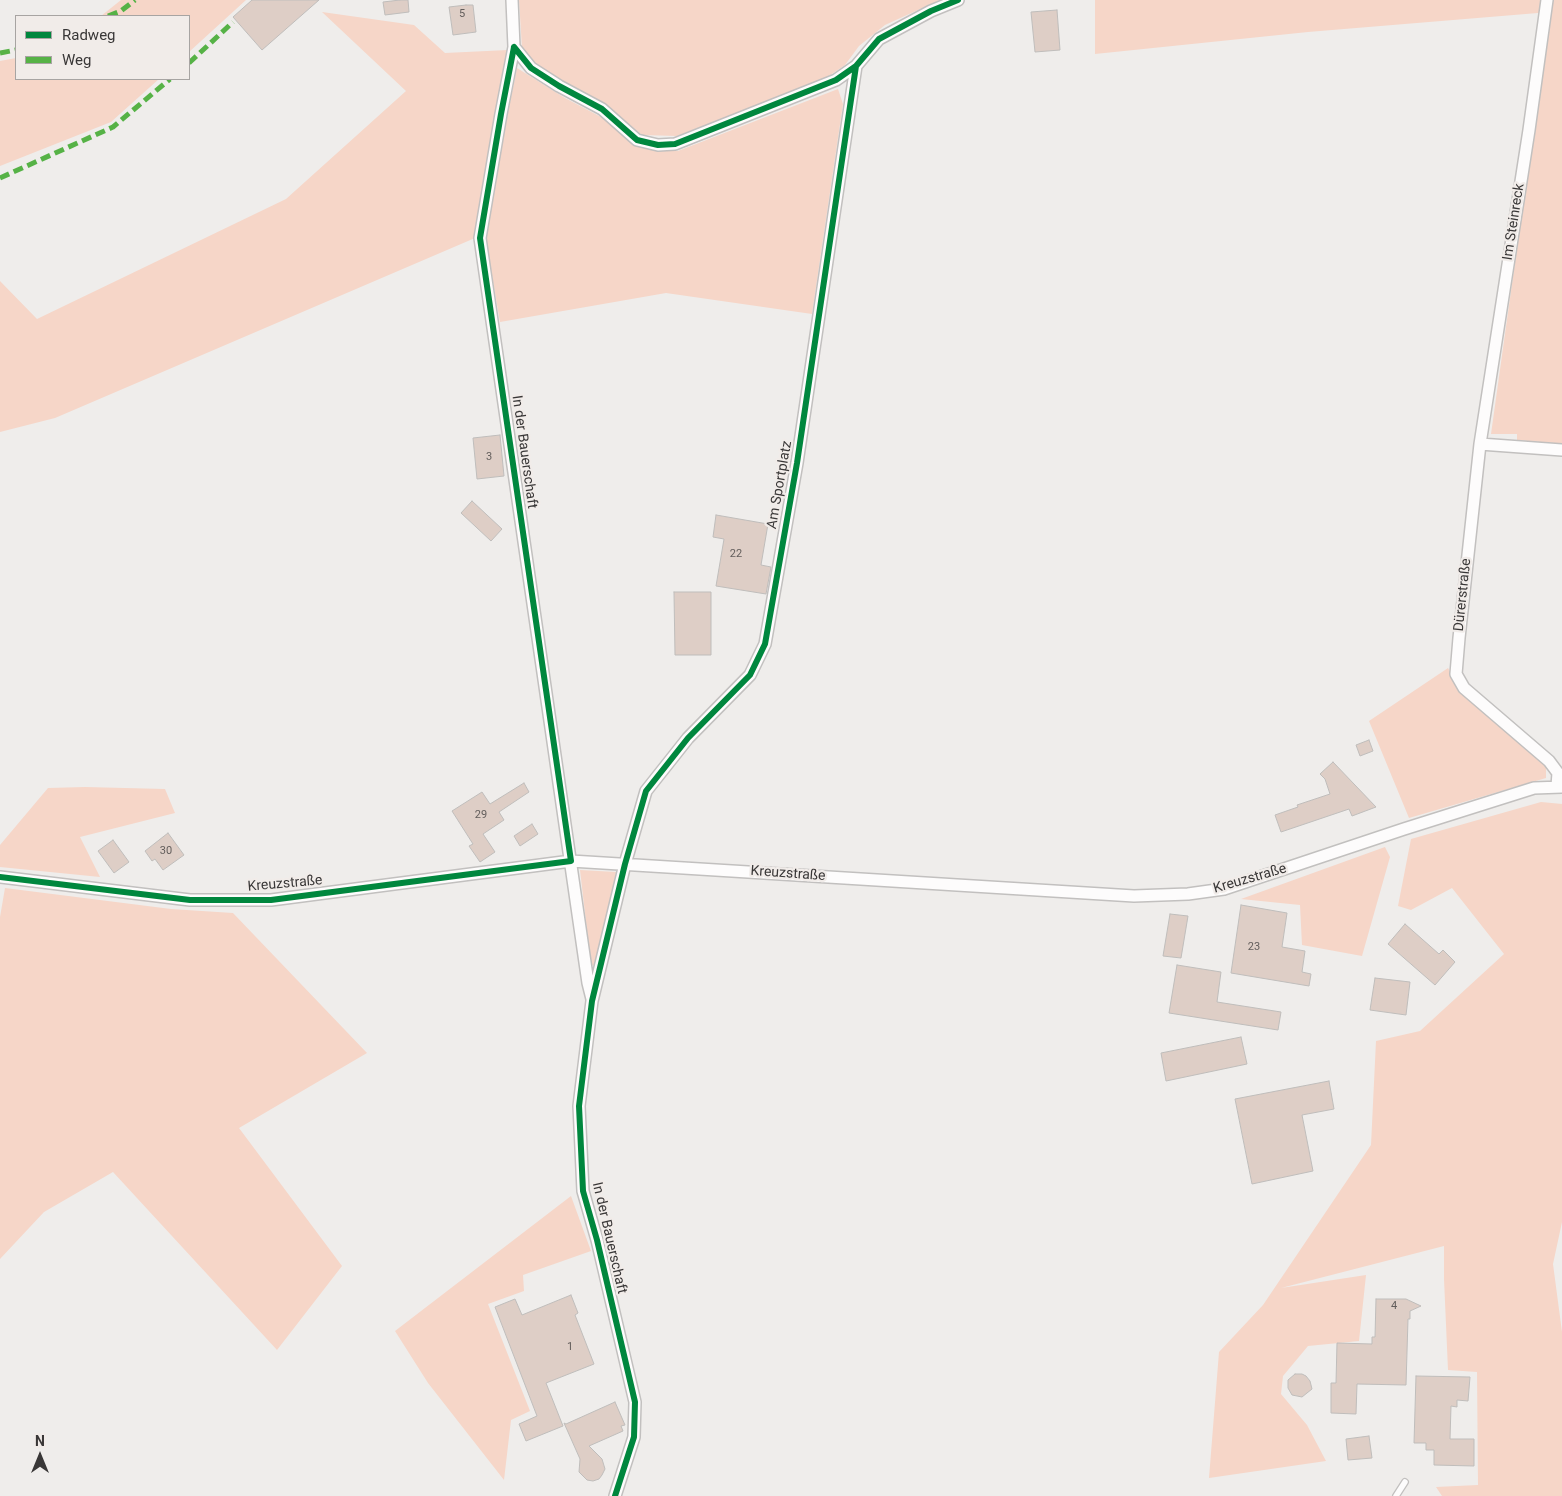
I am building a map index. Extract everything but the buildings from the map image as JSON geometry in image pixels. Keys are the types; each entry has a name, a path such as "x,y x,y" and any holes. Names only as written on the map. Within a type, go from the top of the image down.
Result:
{"street":[{"name":"In der Bauerschaft","path":"512,0 514,47 480,238 592,1001"},
{"path":"514,47 531,68 559,86 602,109 637,140 658,145 675,144 836,80 856,66 879,39 931,11 958,0"},
{"name":"Im Steinreck","path":"1480,444 1529,130 1547,0"},
{"name":"Am Sportplatz","path":"625,864 646,791 688,738 750,675 765,644 797,463 856,66"},
{"path":"1480,444 1562,450"},
{"name":"Dürerstraße","path":"1480,444 1458,638 1456,674 1464,688 1549,761 1558,773 1560,786"},
{"name":"Kreuzstraße","path":"0,877 190,900 271,900 571,861 1134,896 1188,894 1224,889 1534,788 1560,786"},
{"name":"In der Bauerschaft","path":"614,1496 634,1437 635,1402 583,1190 578,1106 592,1001 625,864"}],"lane":[{"path":"1396,1496 1405,1482"}],"shaded area":[{"path":"121,0 246,0 190,51 190,15 102,15"},
{"path":"519,0 940,0 885,25 859,46 845,65 823,80 677,136 642,135 612,110 538,66 522,48"},
{"path":"1095,0 1562,0 1562,444 1517,440 1517,434 1491,434 1550,12 1308,32 1095,54"},
{"path":"322,12 414,25 445,53 508,50 475,238 55,418 0,432 0,281 37,319 286,199 406,91"},
{"path":"15,58 15,80 158,80 111,122 0,166 0,61"},
{"path":"517,68 565,98 601,117 638,146 678,151 838,89 843,104 812,314 666,293 500,322 486,240"},
{"path":"1448,668 1463,693 1546,766 1546,778 1409,818 1369,721"},
{"path":"48,788 165,789 175,813 80,837 100,877 0,867 0,845"},
{"path":"1541,802 1562,804 1562,1222 1553,1264 1562,1332 1562,1496 1442,1496 1436,1487 1478,1485 1477,1372 1448,1370 1444,1246 1281,1288 1366,1275 1359,1341 1308,1346 1283,1376 1281,1394 1307,1425 1326,1461 1209,1478 1219,1352 1263,1305 1371,1145 1376,1041 1420,1031 1504,954 1452,888 1411,910 1398,906 1411,839"},
{"path":"1385,847 1390,857 1362,956 1302,945 1300,905 1241,899"},
{"path":"580,870 616,872 596,966 591,965"},
{"path":"5,888 171,909 233,913 367,1053 239,1128 342,1266 277,1350 113,1172 44,1212 0,1259 0,917"},
{"path":"571,1196 591,1251 523,1275 524,1291 488,1304 530,1411 511,1420 504,1480 428,1383 395,1331"}],"marked path":[{"path":"111,15 121,11 135,0"},
{"path":"190,62 233,22"},
{"path":"0,53 15,50"},
{"path":"0,178 113,127 169,80"}],"cycle path":[{"path":"514,47 531,68 559,86 602,109 637,140 658,145 675,144 836,80 856,66 879,39 931,11 958,0"},
{"path":"0,877 190,900 271,900 571,861 480,238 514,47"},
{"path":"615,1496 634,1437 635,1402 597,1240 583,1191 579,1106 592,1001 625,864 646,791 688,738 750,675 765,644 797,463 856,66"}]}
